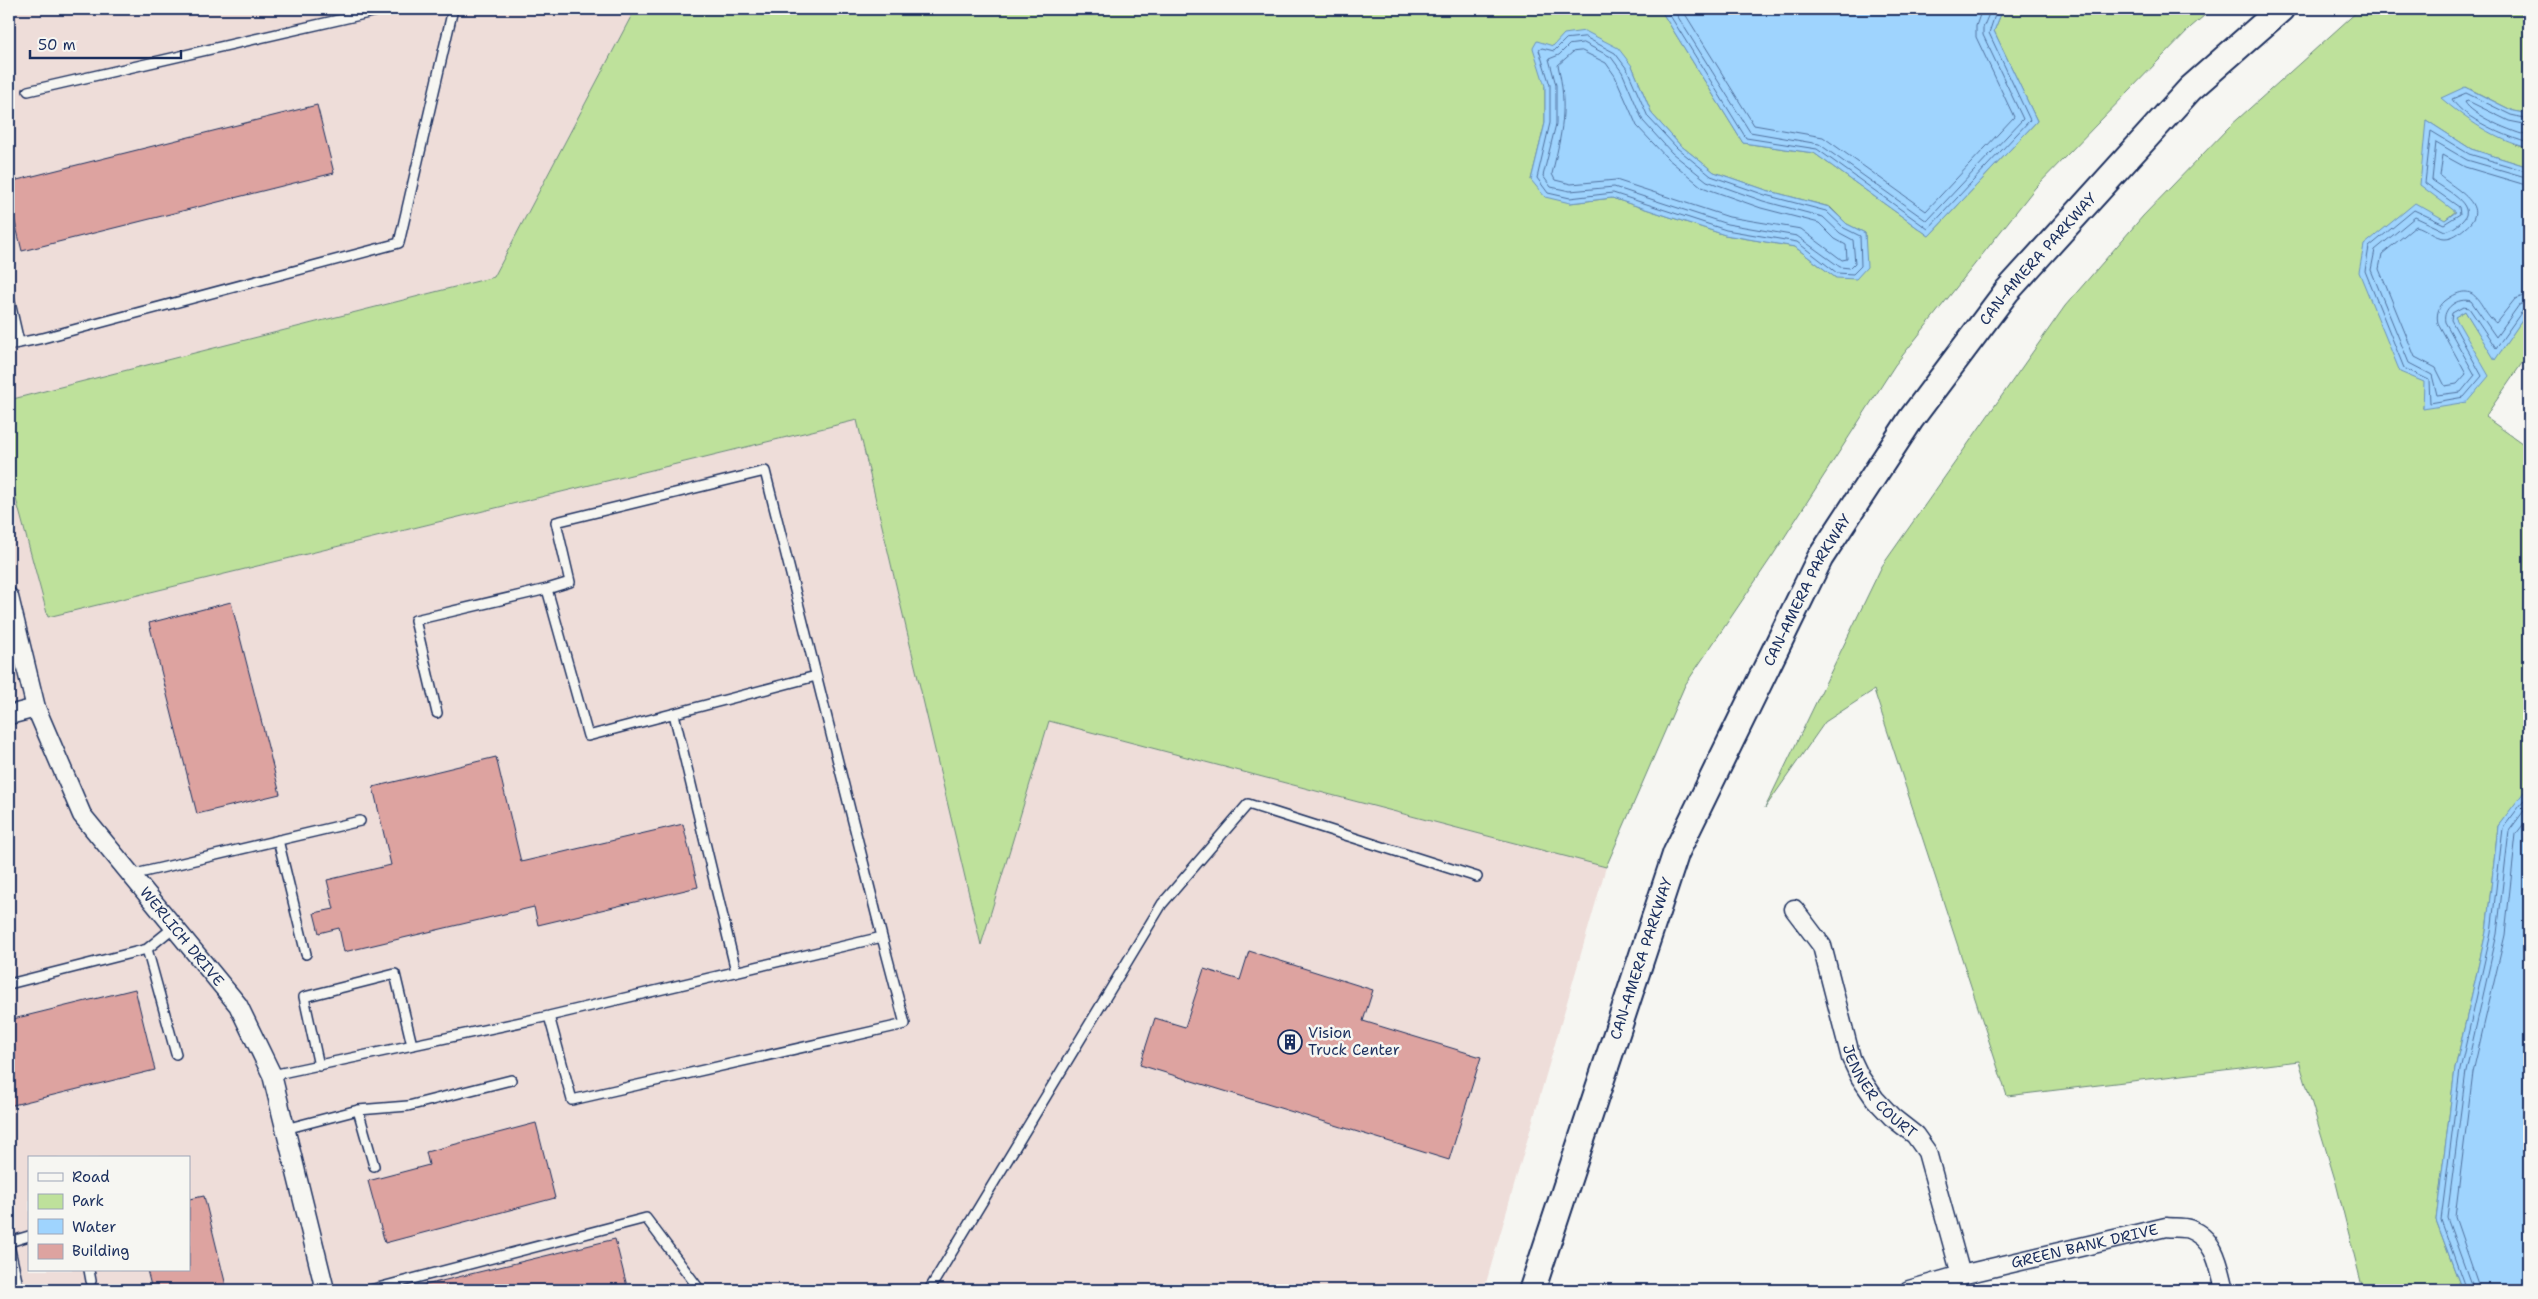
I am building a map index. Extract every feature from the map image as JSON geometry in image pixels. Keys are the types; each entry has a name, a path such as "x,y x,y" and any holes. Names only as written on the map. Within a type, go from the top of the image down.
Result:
{"main road":[{"name":"CAN-AMERA PARKWAY","path":"1532,1290 1676,852 1820,558 1911,419 2007,290 2190,89 2281,9"}],"street":[{"name":"WERLICH DRIVE","path":"9,597 36,708 82,815 238,1005 272,1075 325,1290"},
{"path":"9,715 36,708"},
{"name":"JENNER COURT","path":"1794,909 1822,946 1852,1058 1860,1077 1875,1099 1892,1117 1915,1135 1927,1152 1961,1275"},
{"name":"GREEN BANK DRIVE","path":"1909,1290 1961,1275 2166,1227 2189,1229 2205,1240 2216,1253 2225,1290"}],"lane":[{"path":"28,90 386,9"},
{"path":"9,345 399,243 452,9"},
{"path":"9,298 19,342"},
{"path":"437,713 416,620 570,582 556,522 765,471 904,1024 572,1100 549,1016"},
{"path":"547,589 588,736 816,676"},
{"path":"674,714 736,971"},
{"path":"929,1290 1162,904 1248,804 1477,877"},
{"path":"131,875 360,821"},
{"path":"278,840 306,954"},
{"path":"9,984 147,949 174,927"},
{"path":"272,1075 549,1016 882,937"},
{"path":"147,949 176,1054"},
{"path":"319,1066 304,997 395,974 412,1045"},
{"path":"285,1129 358,1110 408,1106 512,1080"},
{"path":"358,1110 374,1166"},
{"path":"370,1290 398,1286 646,1218 700,1290"},
{"path":"19,1290 9,1243 28,1236"},
{"path":"89,1272 91,1281"}],"shaded area":[{"path":"9,9 635,9 494,277 9,400"},
{"path":"857,420 981,944 1049,721 1606,867 1484,1290 9,1290 9,473 48,617"}],"green space":[{"path":"635,9 1660,9 1743,143 1814,153 1929,236 2037,121 1994,31 2003,9 2212,9 2191,27 2035,188 1895,365 1773,555 1685,685 1606,867 1049,721 981,945 857,420 48,617 9,473 9,400 494,277","holes":["1632,66 1652,114 1680,145 1714,172 1766,190 1830,207 1847,224 1865,233 1865,247 1836,278 1795,247 1725,235 1612,198 1570,203 1531,180 1545,123 1545,86"]},
{"path":"2360,9 2527,9 2529,11 2529,114 2513,111 2466,87 2515,145 2529,148 2529,167 2471,149 2426,120 2456,211 2445,220 2423,408 2455,317 2465,311 2495,359 2529,310 2529,353 2485,417 2529,448 2529,788 2498,826 2486,932 2455,1069 2436,1220 2462,1290 2363,1290 2336,1183 2299,1061 2007,1096 1874,690 1825,722 1765,808 1882,566 2065,306 2143,216 2229,127"}],"water":[{"path":"1660,9 2003,9 1994,31 2037,121 1929,236 1814,153 1743,143"},
{"path":"1585,31 1618,48 1632,66 1652,114 1680,145 1714,172 1766,190 1829,207 1847,224 1865,233 1867,267 1856,279 1836,278 1795,247 1725,235 1612,198 1570,203 1545,197 1531,180 1545,123 1545,86 1533,48 1537,41 1553,46 1564,34"},
{"path":"2465,87 2513,111 2529,114 2529,148 2505,140 2482,128 2441,98"},
{"path":"2426,120 2471,149 2529,167 2529,310 2495,360 2465,311 2455,317 2489,376 2467,402 2423,409 2424,382 2400,372 2359,272 2364,245 2415,203 2445,220 2456,212 2420,185"},
{"path":"2527,788 2529,788 2529,1290 2462,1290 2436,1220 2455,1069 2486,932 2498,826"}],"building":[{"path":"317,105 334,173 22,251 9,197 9,182"},
{"path":"231,602 280,794 197,814 149,623"},
{"path":"496,757 521,862 683,824 698,887 538,925 534,907 344,952 339,928 319,933 314,913 334,909 327,880 391,865 373,787"},
{"name":"Vision Truck Center","path":"1249,951 1373,990 1363,1021 1481,1057 1449,1160 1140,1065 1155,1018 1185,1027 1204,969 1240,980"},
{"path":"135,989 155,1070 9,1106 9,1020"},
{"path":"536,1123 555,1198 385,1243 368,1181 429,1165 426,1152"},
{"path":"204,1196 227,1290 152,1290 148,1272 190,1272 190,1199"},
{"path":"615,1239 628,1290 422,1290 421,1286"}],"place":[{"name":"Vision Truck Center","path":"1290,1042"}]}
